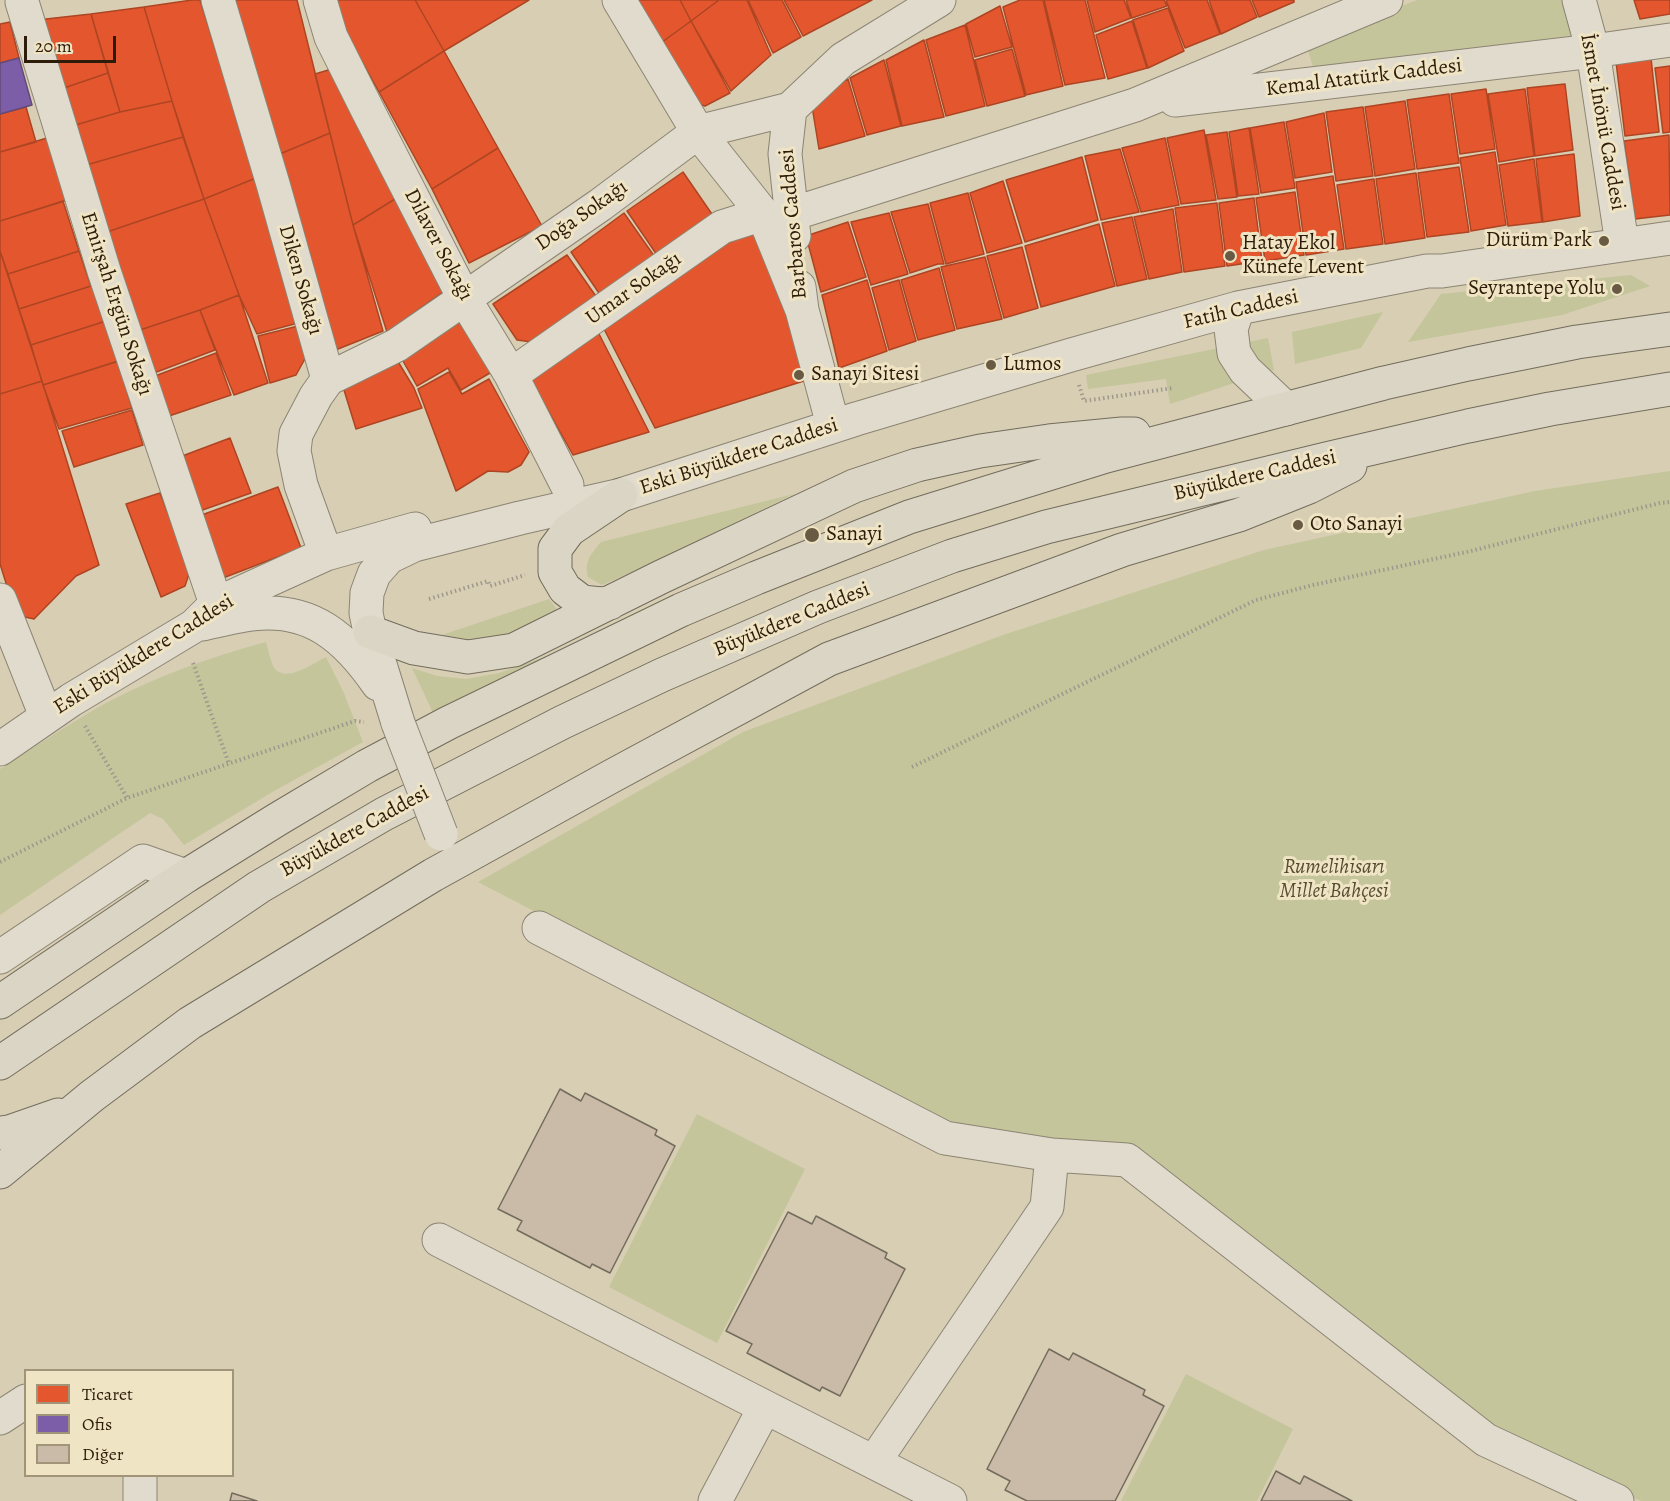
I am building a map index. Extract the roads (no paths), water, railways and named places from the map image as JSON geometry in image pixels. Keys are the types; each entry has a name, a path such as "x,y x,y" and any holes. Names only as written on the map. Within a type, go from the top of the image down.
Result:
{"main road":[{"path":"0,1002 186,876 288,813 418,739 681,610 756,578 909,517 1106,456 1384,383 1468,364 1577,342 1670,329"},
{"name":"Büyükdere Caddesi","path":"0,1063 259,886 384,814 563,722 736,642 828,603 952,556 1046,527 1395,443 1550,409 1670,389"},
{"path":"370,632 414,648 468,657 514,650 661,577 854,486 917,465 980,451 1049,441 1122,434 1181,437"},
{"path":"0,1172 92,1096 190,1023 433,875 829,659 1122,550 1239,515 1309,487 1395,443"},
{"path":"610,603 582,602 565,590 555,572 555,549 569,530 621,495"},
{"path":"0,1133 55,1117 92,1096"}],"street":[{"name":"Diken Sokağı","path":"218,0 328,379"},
{"name":"Dilaver Sokağı","path":"320,0 331,37 464,298 511,375 567,485"},
{"path":"619,0 698,132 778,214"},
{"path":"698,132 789,109 843,59 939,0"},
{"name":"Kemal Atatürk Caddesi","path":"778,214 1135,105 1386,0"},
{"name":"İsmet İnönü Caddesi","path":"1579,0 1593,51 1622,244"},
{"name":"Emirşah Ergün Sokağı","path":"22,2 205,615"},
{"name":"Kemal Atatürk Caddesi","path":"1135,105 1593,51 1670,39"},
{"name":"Barbaros Caddesi","path":"789,109 778,214 802,309 843,416"},
{"name":"Doğa Sokağı","path":"328,379 397,345 600,205 698,132"},
{"name":"Umar Sokağı","path":"511,375 722,227 778,214"},
{"name":"Fatih Caddesi","path":"843,416 1238,308 1427,271 1442,271 1670,238"},
{"path":"1238,308 1231,329 1234,353 1245,370 1286,409"},
{"path":"326,554 301,484 294,451 296,434 316,396 328,379"},
{"name":"Eski Büyükdere Caddesi","path":"0,749 58,708 205,615 326,554 567,485 675,461 843,416"},
{"name":"Eski Büyükdere Caddesi","path":"398,723 366,613 367,593 374,574 390,557 414,545 621,495 843,416"},
{"path":"0,600 58,708"},
{"path":"205,615 264,602 292,600 333,610 370,632"},
{"path":"205,615 289,614 313,621 345,644 364,664 381,689 398,723 441,834 441,856 433,875"},
{"path":"0,957 143,861 186,876"},
{"path":"539,928 945,1138 1052,1155 1127,1160 1486,1440 1617,1501"},
{"path":"874,1462 1047,1207 1052,1155"},
{"path":"439,1240 950,1501"},
{"path":"0,1418 24,1402"},
{"path":"715,1501 765,1407"},
{"path":"140,1477 140,1501"}],"place":[{"name":"Dürüm Park","path":"1604,241"},
{"name":"Hatay Ekol Künefe Levent","path":"1230,256"},
{"name":"Seyrantepe Yolu","path":"1617,289"},
{"name":"Lumos","path":"991,365"},
{"name":"Sanayi Sitesi","path":"799,375"},
{"name":"Oto Sanayi","path":"1298,525"},
{"name":"Sanayi","path":"812,535"}],"park label":[{"name":"Rumelihisarı Millet Bahçesi","path":"1334,880"}]}
